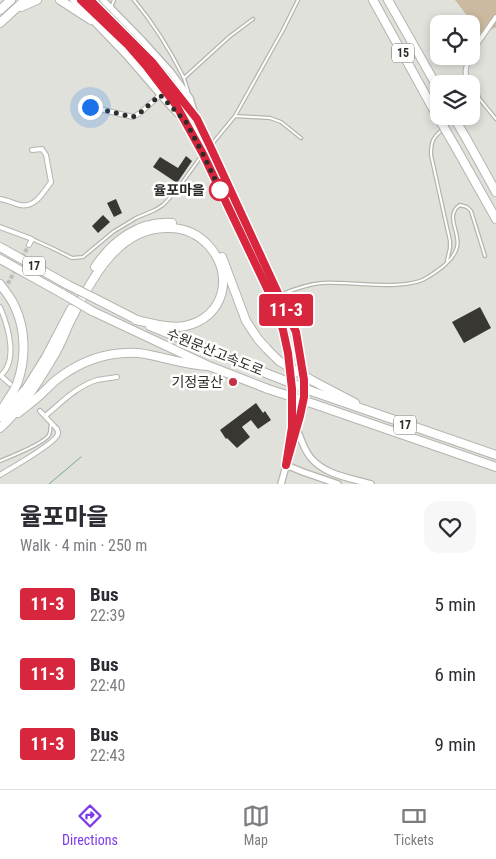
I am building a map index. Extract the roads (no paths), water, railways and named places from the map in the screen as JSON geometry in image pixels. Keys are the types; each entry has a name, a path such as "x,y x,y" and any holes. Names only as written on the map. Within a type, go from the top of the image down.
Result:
{"highway":[{"path":"0,10 11,0"},
{"path":"0,22 26,0"},
{"path":"15,10 37,0"},
{"path":"60,0 91,20"},
{"name":"15","path":"374,0 496,220"},
{"name":"15","path":"388,0 430,75"},
{"path":"460,125 496,192"},
{"path":"0,428 3,419 33,379 46,357 100,258 114,243 136,229 164,223 182,224 194,228 210,240 223,259 246,321 258,339 279,361 313,382 383,417"},
{"path":"3,419 44,372 60,346 74,314 96,274 106,259 119,247 136,235 165,228 182,229 203,240 213,250 220,263 223,276 224,289 212,311 204,318 185,326 136,320"},
{"name":"수원문산고속도로","path":"0,247 136,320 314,392 496,455"},
{"name":"수원문산고속도로","path":"0,260 92,310 209,366 268,389 496,467"},
{"path":"0,284 15,307 22,327 23,356 23,364 16,385 0,413"},
{"path":"3,419 38,397 54,381 92,359 115,354 136,353 189,365 209,366"}],"street":[{"path":"73,0 186,122"},
{"path":"81,0 127,44 176,105 203,154 274,303 288,353 292,389 292,427 286,465"},
{"path":"90,0 152,62 197,119"},
{"path":"103,0 144,41 190,98 197,119 296,332 304,380 304,397 281,484"},
{"path":"480,40 496,17"},
{"path":"85,104 90,107 133,117 160,95"},
{"path":"0,199 28,206 38,200 51,182 46,155 42,149 32,150"},
{"path":"0,227 32,239 29,245"},
{"path":"0,306 8,324 10,357 5,371 0,376 10,384"},
{"path":"45,416 87,384 97,380 116,378"},
{"path":"0,475 38,452 57,436 57,428 40,411"},
{"path":"297,428 303,446 310,457 321,467 335,474 370,484"},
{"path":"286,465 338,484"}],"lane":[{"path":"114,0 112,4 114,11"},
{"path":"134,0 172,53 184,78 190,98"},
{"path":"32,239 72,258 83,257 119,228 163,205 178,190 203,154 235,116 298,0"},
{"path":"184,78 229,37 253,19"},
{"path":"480,100 496,119"},
{"path":"235,116 270,118 281,122 301,138"},
{"path":"446,125 434,136 431,146 450,241 446,263"},
{"path":"280,295 302,286 321,283 404,285 426,279 455,254 458,245 453,217 454,211 460,205 467,207 470,211 485,256"},
{"path":"0,461 48,437 51,422"}],"waterway":[{"path":"49,484 81,457"}],"tunnel":[{"path":"5,289 29,245"}],"place":[{"name":"율포마을","path":"220,190"},
{"name":"기정굴산","path":"233,382"}]}
